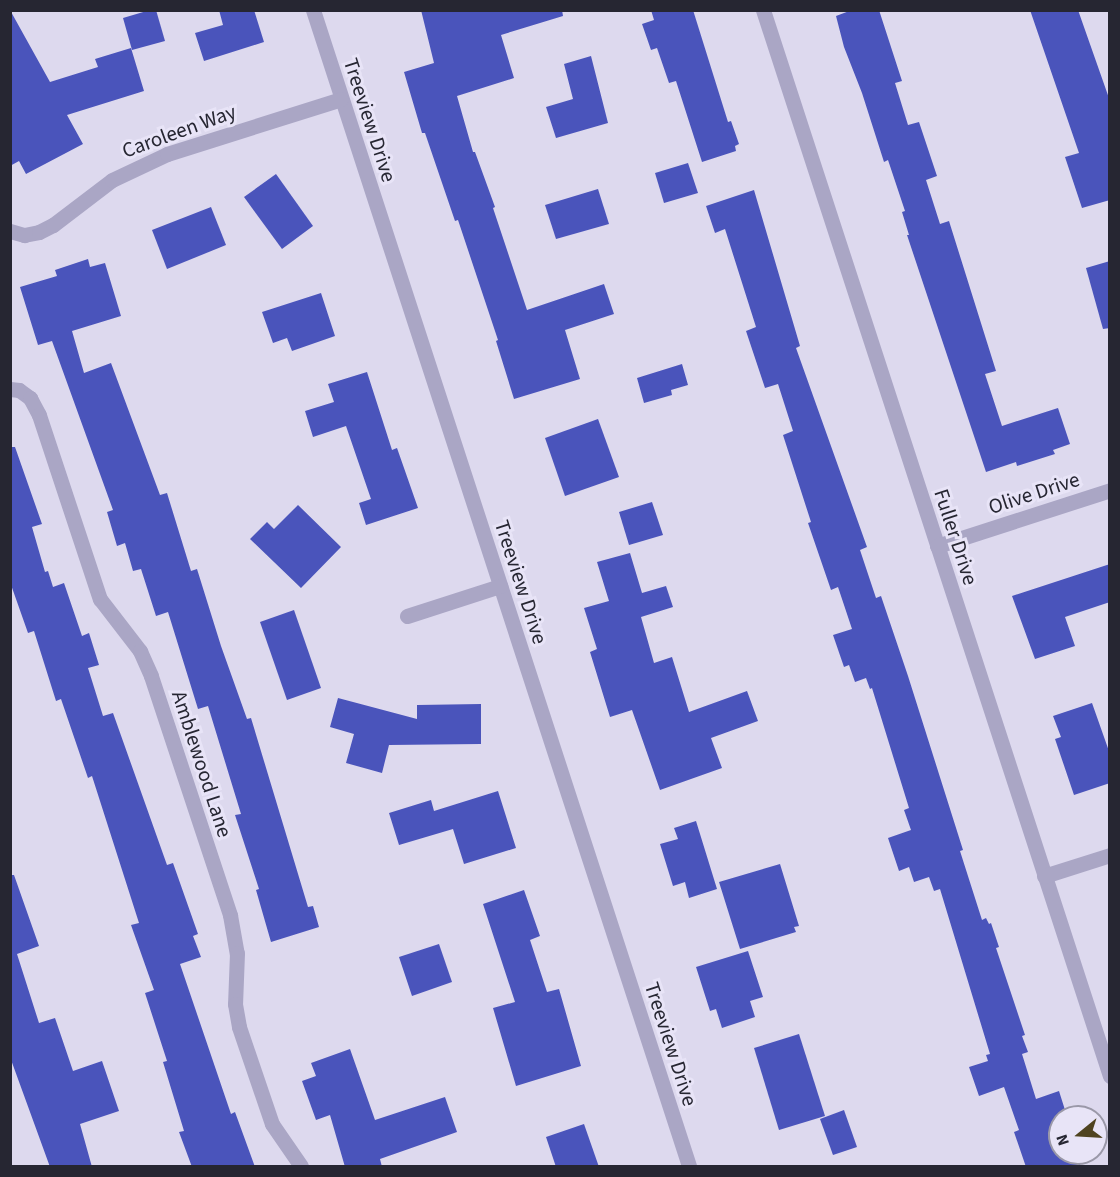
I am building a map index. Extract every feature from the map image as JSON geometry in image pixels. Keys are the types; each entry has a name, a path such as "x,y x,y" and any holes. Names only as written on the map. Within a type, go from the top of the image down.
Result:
{"street":[{"name":"Treeview Drive","path":"313,10 689,1167"},
{"name":"Fuller Drive","path":"763,10 1110,1076"},
{"name":"Caroleen Way","path":"10,231 24,235 46,229 81,206 112,180 167,154 341,99"},
{"name":"Amblewood Lane","path":"15,389 30,398 39,415 100,599 140,651 151,676 230,915 237,953 235,1004 238,1027 272,1124 301,1167"},
{"name":"Olive Drive","path":"937,546 1110,490"},
{"path":"407,616 500,586"},
{"path":"1044,876 1110,855"}],"building":[{"path":"10,10 50,82 98,67 95,59 131,48 144,91 67,115 83,144 26,174 19,161 10,166"},
{"path":"156,10 165,41 132,50 123,18"},
{"path":"219,10 254,10 264,42 204,61 195,33 223,25"},
{"path":"421,10 562,10 563,16 501,35 514,78 457,96 473,152 475,152 495,207 493,208 527,310 604,284 614,314 565,330 580,379 514,399 496,341 498,340 458,220 455,221 425,133 422,133 404,72 434,63"},
{"path":"651,10 693,10 728,122 731,121 739,144 735,146 736,151 702,162 676,81 669,83 657,48 651,50 642,24 654,20"},
{"path":"852,10 879,10 902,81 895,83 908,125 919,122 937,176 926,180 940,224 949,221 996,371 985,374 1002,426 1058,408 1070,444 1053,450 1055,454 1017,466 1016,462 986,472 907,235 909,235 902,212 905,211 888,160 884,162 862,93 844,47 836,16"},
{"path":"1030,10 1078,10 1110,101 1110,200 1082,208 1065,157 1079,153"},
{"path":"591,56 608,123 556,138 546,107 573,99 564,64"},
{"path":"688,163 698,193 664,203 655,173"},
{"path":"276,174 313,226 282,249 244,197"},
{"path":"598,189 609,224 556,239 545,205"},
{"path":"754,190 800,346 796,348 867,547 860,550 876,598 881,596 908,676 963,850 960,851 982,920 986,918 989,924 991,923 999,947 996,948 1025,1035 1022,1036 1028,1052 1022,1054 1036,1099 1059,1091 1063,1105 1048,1105 1048,1165 1080,1165 1081,1167 1026,1167 1014,1132 1019,1130 1004,1087 979,1096 969,1067 988,1061 986,1055 990,1054 940,889 934,891 929,877 914,882 909,867 899,871 888,838 911,830 904,810 909,808 872,688 870,689 866,678 855,682 849,665 844,667 833,635 852,629 838,587 831,590 808,523 811,522 783,435 793,431 778,384 765,388 746,331 756,327 725,229 715,233 706,206"},
{"path":"211,207 226,245 167,269 152,230"},
{"path":"88,259 90,267 105,263 121,316 72,331 84,373 111,363 160,495 167,493 191,571 197,569 247,719 251,718 308,907 313,906 319,927 271,942 256,890 259,889 235,815 241,814 208,706 198,709 168,612 156,616 141,569 133,571 125,543 117,546 107,512 113,510 52,341 38,345 20,287 57,276 55,270"},
{"path":"1110,261 1110,328 1103,329 1086,268"},
{"path":"321,293 335,336 292,351 287,338 273,343 262,312"},
{"path":"682,364 688,385 671,390 672,395 644,403 637,378"},
{"path":"367,372 392,450 397,448 418,508 366,525 359,503 371,499 346,426 313,437 305,411 334,402 328,384"},
{"path":"598,419 619,477 565,496 545,438"},
{"path":"10,447 15,447 42,524 32,527 45,572 48,571 53,587 64,583 82,636 89,633 99,665 88,668 103,716 113,713 167,865 173,863 198,934 193,936 201,957 180,964 231,1114 235,1112 255,1167 192,1167 179,1132 184,1131 163,1062 167,1061 145,993 154,990 131,925 139,923 92,776 88,778 61,699 56,701 34,631 28,633 10,582"},
{"path":"652,502 663,535 629,545 619,512"},
{"path":"298,505 341,547 301,588 250,539 267,522 274,529"},
{"path":"630,553 642,593 666,586 673,607 641,617 654,663 672,657 689,712 747,691 758,721 711,738 722,768 660,790 632,710 610,717 590,652 597,649 584,608 609,601 597,562"},
{"path":"1110,564 1110,602 1065,617 1075,646 1035,659 1012,596"},
{"path":"294,610 321,688 287,700 260,622"},
{"path":"338,698 417,719 417,705 481,704 481,744 389,745 382,773 346,763 354,734 330,727"},
{"path":"1092,703 1110,754 1110,783 1074,795 1055,739 1061,737 1053,716"},
{"path":"498,791 516,848 464,864 453,829 399,845 389,813 431,800 434,811"},
{"path":"696,821 717,889 689,898 685,882 673,886 660,844 678,839 674,828"},
{"path":"780,864 799,926 794,927 796,932 740,949 719,882"},
{"path":"10,875 14,875 39,946 17,954 39,1023 55,1018 73,1071 102,1061 119,1111 80,1124 92,1167 50,1167 10,1057"},
{"path":"524,890 540,936 530,940 547,992 559,989 581,1066 516,1086 493,1008 515,1002 483,904"},
{"path":"439,944 452,982 412,996 399,957"},
{"path":"748,951 763,997 750,1001 755,1017 722,1028 716,1009 710,1011 696,967"},
{"path":"799,1034 825,1116 779,1130 754,1048"},
{"path":"350,1049 375,1120 445,1097 457,1132 380,1159 382,1167 345,1167 330,1115 316,1120 302,1081 316,1076 311,1063"},
{"path":"844,1110 857,1147 833,1155 820,1119"},
{"path":"584,1124 599,1167 556,1167 546,1137"}]}
